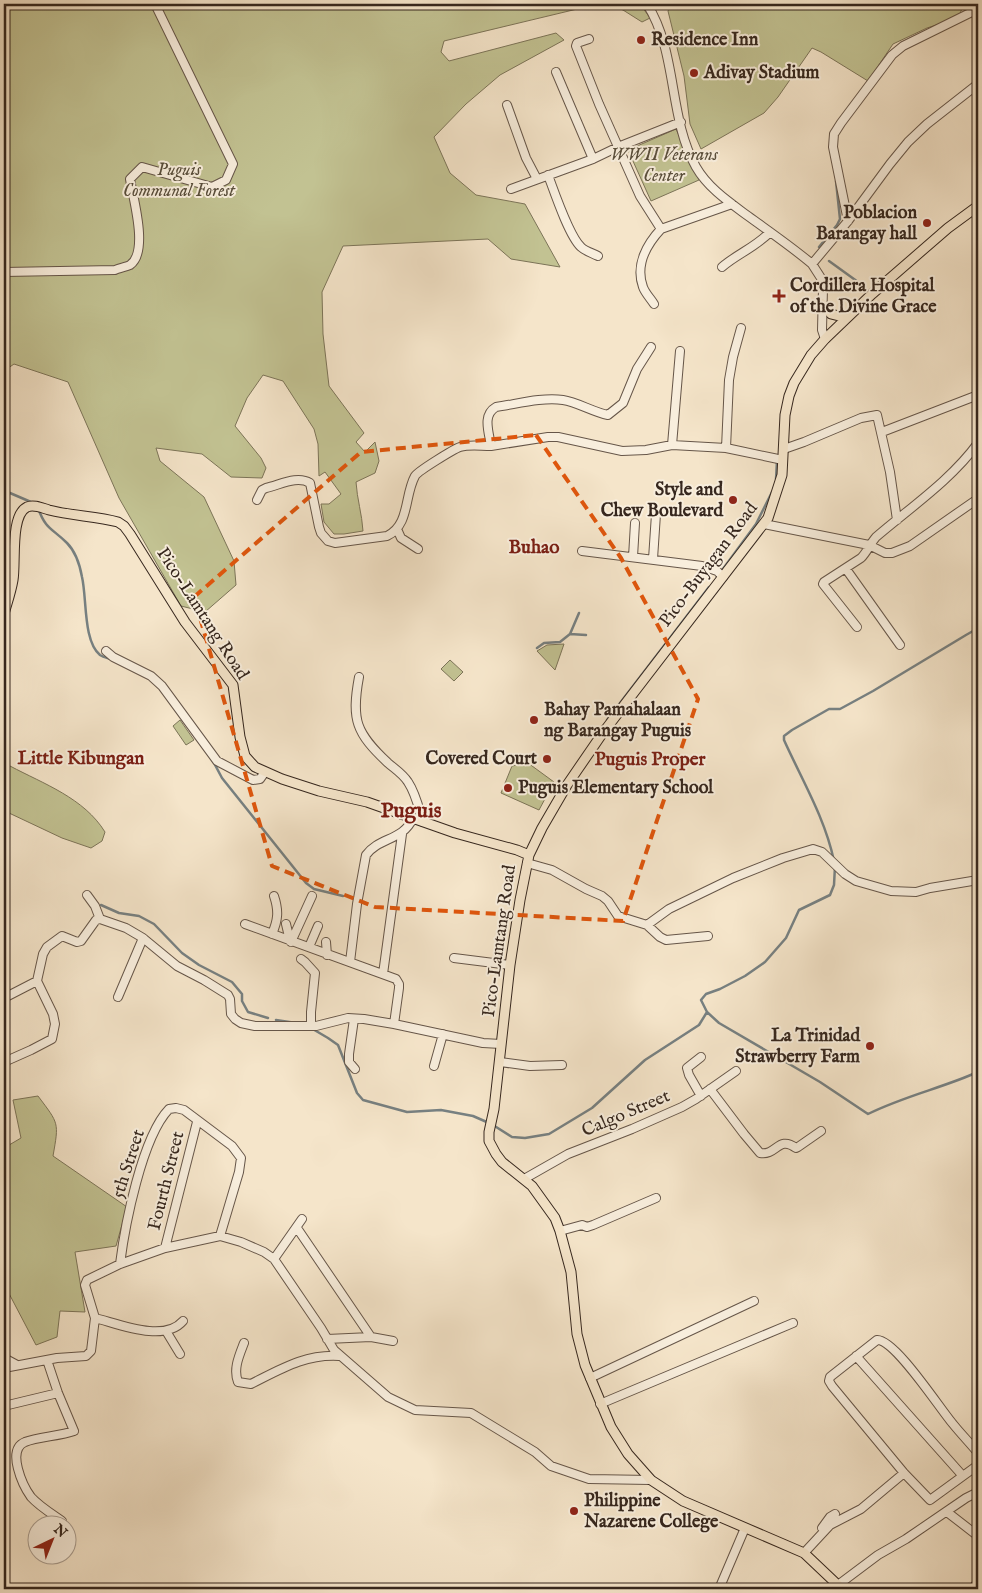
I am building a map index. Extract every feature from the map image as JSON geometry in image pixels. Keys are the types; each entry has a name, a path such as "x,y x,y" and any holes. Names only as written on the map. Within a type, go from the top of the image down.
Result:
{"main road":[{"name":"Pico-Buyagan Road","path":"528,859 554,806 602,734 720,574 764,524 770,514 781,482 785,415 790,391 811,355 847,318 948,228 978,206"},
{"path":"821,303 831,314 847,318"},
{"name":"Pico-Lamtang Road","path":"4,614 13,580 16,548 14,531 18,517 27,507 33,505 114,521 124,526 186,622 233,685 240,737 245,756 254,767 290,782 366,802 423,822 517,850 528,859 510,965 500,1062 489,1141 502,1162 532,1186 555,1218 571,1272 577,1334 600,1404 621,1445 650,1480 683,1501 794,1547 804,1553 840,1587"}],"street":[{"path":"4,272 115,270 130,265 137,255 139,231 130,180 142,167 212,187 226,180 233,164 155,4"},
{"path":"651,6 673,83 684,137 696,166 705,180 721,196 812,264 823,288 821,303 822,330 825,339"},
{"path":"848,221 833,146 834,134 892,55 903,46 978,9"},
{"path":"589,38 577,43 576,46 640,196 661,229"},
{"path":"556,72 593,159"},
{"path":"812,264 848,221 908,142 927,124 978,84"},
{"path":"506,106 526,158 537,179"},
{"path":"511,188 593,159 618,146 681,122"},
{"path":"548,175 574,238 579,245 598,256"},
{"path":"654,304 644,288 641,268 649,242 661,229 732,204"},
{"path":"722,267 735,256 761,241 770,232"},
{"path":"726,448 729,380 741,328"},
{"path":"491,446 487,418 489,413 496,407 555,399 570,401 590,410 608,415 623,403 637,369 651,347"},
{"path":"672,445 680,351"},
{"path":"882,432 978,395"},
{"path":"784,448 876,414 882,432 897,520"},
{"path":"257,500 262,490 266,488 294,480 307,481 310,483 321,533 330,542 386,536 397,529 403,518 406,500 417,473 460,448 471,445 491,446 548,437 577,440 622,451 646,450 672,445 726,448 783,460"},
{"path":"857,627 823,584 825,580 846,569 866,554 869,544 946,478 963,462 978,443"},
{"path":"764,524 869,544 885,553 898,552 910,546 978,500"},
{"path":"654,559 656,514"},
{"path":"633,557 635,523"},
{"path":"397,529 401,538 418,549"},
{"path":"582,551 702,566 720,574"},
{"path":"846,569 900,645"},
{"path":"106,651 113,657 151,676 162,686 218,761 253,780 260,779 265,772"},
{"path":"359,677 355,705 358,726 371,746 408,782 423,822"},
{"path":"350,962 358,895 367,852 402,834 409,827 413,818"},
{"path":"384,974 402,834"},
{"path":"647,925 669,908 733,878 784,858 813,850 822,852 845,874 856,880 891,891 916,892 978,880"},
{"path":"528,859 602,896 608,901 619,917 647,925 666,940 708,936"},
{"path":"87,895 96,906 100,919"},
{"path":"272,934 278,916 278,907 274,896"},
{"path":"291,941 312,896"},
{"path":"4,1062 52,1038 55,1024 53,1014 37,981 43,954 47,947 62,936 77,942 81,941 96,920 100,919 126,928 143,938 177,966 228,995 231,1014 241,1023 255,1026 316,1026 348,1018 394,1024 483,1043 501,1044"},
{"path":"245,924 396,979 399,984 394,1024"},
{"path":"286,924 291,941"},
{"path":"309,947 318,926"},
{"path":"118,997 143,938"},
{"path":"326,942 327,955"},
{"path":"454,958 510,965"},
{"path":"300,959 306,962 315,973 311,1026"},
{"path":"4,998 37,981"},
{"path":"354,1019 349,1062 355,1069"},
{"path":"434,1066 443,1034"},
{"path":"701,1057 687,1068 701,1096"},
{"path":"500,1062 530,1066 562,1065"},
{"name":"Calgo Street","path":"524,1179 568,1154 648,1123 701,1096 736,1071"},
{"path":"710,1088 760,1153 770,1152 785,1143 798,1147 821,1131"},
{"name":"5th Street","path":"120,1264 123,1238 139,1174 145,1154 162,1116 169,1109 176,1108 184,1110 197,1122"},
{"path":"197,1122 232,1146 241,1158 239,1172 220,1236"},
{"name":"Fourth Street","path":"165,1248 197,1122"},
{"path":"560,1231 582,1225 587,1227 593,1225 656,1198"},
{"path":"274,1259 302,1220"},
{"path":"297,1228 371,1337"},
{"path":"4,1368 88,1355 91,1351 95,1318 85,1286 88,1280 120,1264 165,1248 220,1236 249,1246 274,1259 334,1350 388,1398 415,1410 472,1413 529,1448 552,1466 588,1479 650,1480"},
{"path":"590,1378 754,1302"},
{"path":"95,1318 147,1331 166,1331 178,1326 182,1321"},
{"path":"600,1404 793,1324"},
{"path":"166,1331 180,1354"},
{"path":"327,1339 371,1337 394,1341"},
{"path":"978,1453 953,1424 915,1373 884,1341 877,1340 832,1374 829,1381 904,1473 930,1500 978,1465"},
{"path":"244,1343 238,1357 236,1376 238,1382 243,1384 251,1384 302,1360 324,1355 340,1356"},
{"path":"856,1356 962,1475"},
{"path":"4,1358 18,1365"},
{"path":"47,1360 74,1431 24,1442 17,1449 16,1458 20,1478 32,1498 55,1516"},
{"path":"4,1406 58,1393"},
{"path":"804,1553 830,1525 861,1509 904,1473"},
{"path":"840,1587 878,1555 978,1492"},
{"path":"947,1512 978,1536"},
{"path":"817,1539 814,1536 822,1529 830,1517 835,1514"},
{"path":"719,1589 745,1528"},
{"path":"972,1589 978,1582"}],"highlighted area":[{"path":"536,435 621,558 698,699 623,921 375,907 272,866 194,597 361,452"}],"green space":[{"name":"Puguis Communal Forest","path":"4,4 598,4 444,41 441,52 449,61 556,33 564,40 500,75 466,104 434,137 450,173 476,195 525,204 560,267 511,259 488,239 343,246 322,292 323,334 329,386 364,433 356,442 365,452 375,442 379,461 375,473 356,482 363,531 334,534 324,522 321,504 329,504 341,494 325,472 319,476 318,444 314,429 283,381 263,375 247,398 235,426 261,458 266,468 262,478 231,477 202,454 156,448 160,461 204,497 234,561 236,585 205,612 181,606 119,498 68,382 14,364 4,371"},
{"path":"604,4 640,4 650,18 642,22 623,10"},
{"path":"671,4 964,4 958,18 927,28 893,44 868,81 812,48 778,97 764,113 701,149 690,124 684,76 668,11"},
{"name":"WWII Veterans Center","path":"676,129 699,180 651,201 628,150"},
{"path":"564,644 555,670 537,651 547,645"},
{"path":"450,660 463,672 454,681 441,669"},
{"path":"180,720 194,740 186,745 173,726"},
{"path":"528,763 554,782 539,810 501,793 512,766"},
{"path":"10,766 75,801 96,820 105,832 102,841 91,848 62,838 4,809 4,773"},
{"path":"38,1096 54,1118 56,1124 53,1156 127,1207 116,1246 75,1252 85,1312 60,1311 57,1337 36,1345 4,1284 4,1148 21,1138 13,1100"}],"waterway":[{"path":"819,247 840,219 836,181"},
{"path":"829,261 865,287"},
{"path":"776,479 777,461"},
{"path":"720,573 756,524 772,492"},
{"path":"10,493 31,502"},
{"path":"38,508 47,525 70,546 75,554 84,586 86,619 91,640 100,655 111,659"},
{"path":"607,720 709,587"},
{"path":"570,634 579,613"},
{"path":"834,861 819,814 784,740 784,736 829,709 840,709 873,691 973,631 978,634"},
{"path":"537,648 544,643 560,642 570,634 586,635"},
{"path":"213,761 222,778 306,883 314,889 343,896"},
{"path":"835,866 834,885 830,895 799,910 786,938 765,962 745,976 706,994 701,1000 707,1012 719,1023 820,1082 868,1114 895,1102 978,1072"},
{"path":"101,905 119,913 139,916 154,924 182,953 199,965 232,982 242,994 242,1001 248,1012 268,1018"},
{"path":"493,1125 512,1137 525,1138 549,1134 592,1108 645,1060 699,1025 707,1012"},
{"path":"276,1020 296,1023"},
{"path":"311,1028 338,1045 357,1093 363,1100 407,1112 441,1110 473,1116 489,1123"}],"place":[{"name":"Residence Inn","path":"641,40"},
{"name":"Adivay Stadium","path":"694,73"},
{"name":"Poblacion Barangay hall","path":"927,223"},
{"name":"Cordillera Hospital of the Divine Grace","path":"779,296"},
{"name":"Style and Chew Boulevard","path":"733,500"},
{"name":"Bahay Pamahalaan ng Barangay Puguis","path":"534,720"},
{"name":"Covered Court","path":"547,759"},
{"name":"Puguis Elementary School","path":"508,788"},
{"name":"La Trinidad Strawberry Farm","path":"870,1046"},
{"name":"Philippine Nazarene College","path":"574,1511"}],"district":[{"name":"Buhao","path":"534,548"},
{"name":"Little Kibungan","path":"81,759"},
{"name":"Puguis Proper","path":"650,760"},
{"name":"Puguis","path":"411,811"}]}
